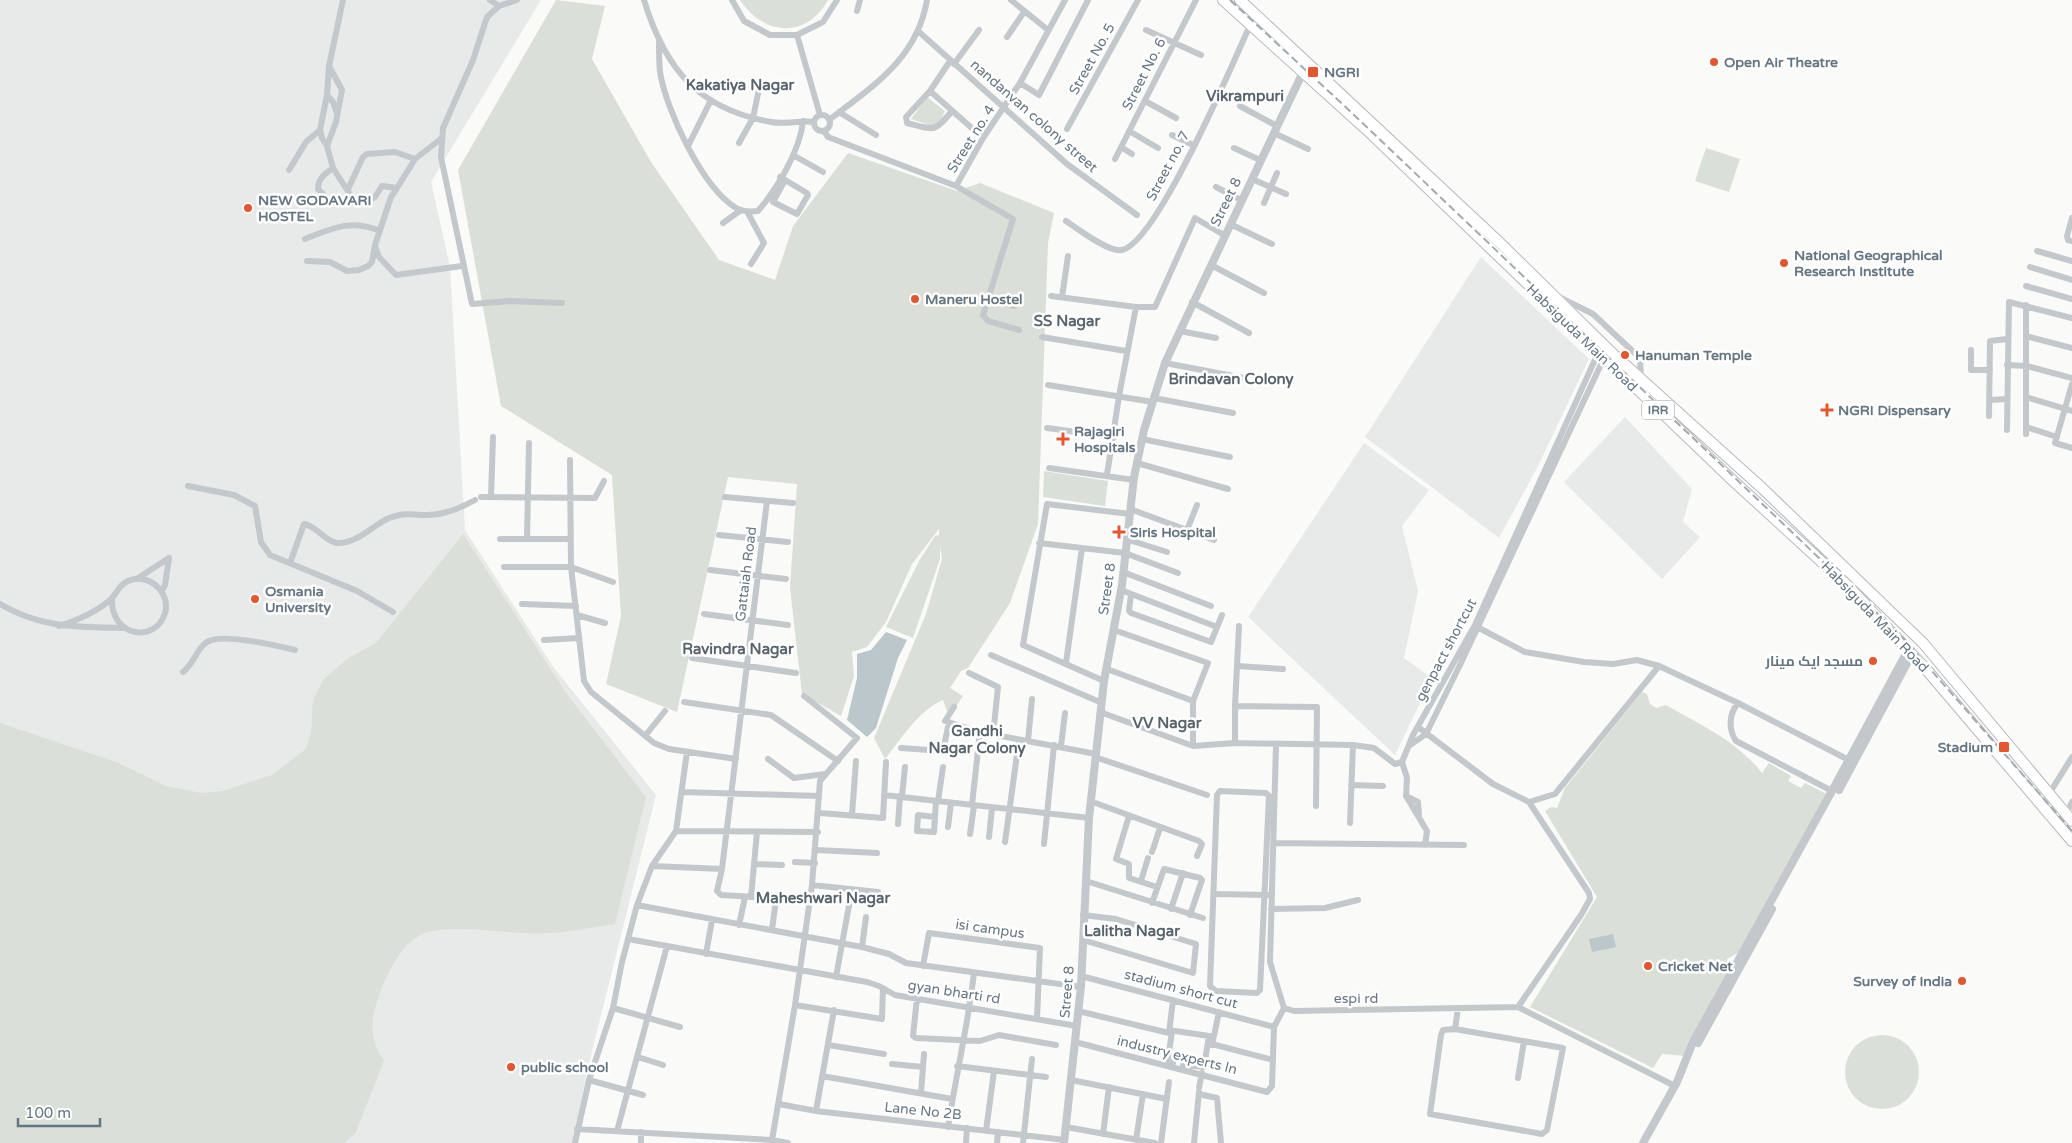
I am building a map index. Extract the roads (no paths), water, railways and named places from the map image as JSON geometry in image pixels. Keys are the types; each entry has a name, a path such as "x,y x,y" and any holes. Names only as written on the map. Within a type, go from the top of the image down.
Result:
{"main road":[{"name":"Habsiguda Main Road","path":"1223,0 1367,130 1601,356 1848,579 1924,643 2069,817"},
{"name":"Habsiguda Main Road","path":"1240,0 1500,243 1641,379 1762,488 1848,579 2072,841"},
{"path":"1491,251 1500,243"}],"street":[{"path":"342,0 329,66 327,94 321,128 322,138 327,146 333,168 351,196 358,201 368,201 375,197 382,186 397,188"},
{"path":"490,0 499,6"},
{"path":"517,0 499,6 487,17 473,60 443,128 441,157 462,266 472,304 510,301 562,303"},
{"path":"644,0 652,28 671,64 700,94 733,113 753,118 774,123 814,122"},
{"path":"732,0 744,21 770,35 797,36 823,22 837,0"},
{"path":"857,11 860,0"},
{"path":"829,120 886,75 909,48 918,31 927,0"},
{"path":"1011,0 1048,30"},
{"name":"Street no. 4","path":"956,186 983,138 1020,83 1065,0"},
{"path":"1020,83 1039,95 1088,0"},
{"name":"Street No. 5","path":"1067,129 1138,0"},
{"name":"Street No. 6","path":"1115,159 1196,0"},
{"path":"1007,36 1024,12"},
{"name":"Street no. 7","path":"1066,221 1111,249 1122,250 1140,239 1172,190 1250,25"},
{"path":"952,111 940,126 932,129 907,123 906,117 930,91 979,30"},
{"path":"1146,30 1201,55"},
{"name":"nandanvan colony street","path":"918,31 1067,164 1137,215"},
{"path":"797,36 820,115 829,120"},
{"path":"659,41 660,71 669,104 688,146 715,188 736,208 744,211 758,211 782,179"},
{"path":"327,146 334,128 342,90 329,66"},
{"name":"Street 8","path":"1064,1142 1081,987 1090,801 1104,681 1114,630 1134,480 1142,439 1165,364 1192,302 1303,72"},
{"path":"739,143 753,118 759,89"},
{"path":"930,91 983,138"},
{"path":"327,94 334,102 337,116"},
{"path":"688,146 711,100"},
{"path":"1145,101 1176,118"},
{"path":"1240,106 1275,130 1308,149"},
{"path":"839,112 876,134"},
{"path":"814,122 820,115"},
{"path":"814,122 817,130 824,131 829,127 829,120"},
{"path":"782,179 808,195 797,214 773,202 782,179 801,136 802,121"},
{"path":"289,170 306,142 321,128 334,128"},
{"path":"824,131 828,137 956,186 1013,219 988,298 984,318 1019,330"},
{"path":"1129,131 1158,148"},
{"path":"1172,135 1194,145"},
{"path":"307,261 330,262 347,271 358,270 372,262 375,245 391,197 415,158 442,138"},
{"path":"1121,147 1132,154"},
{"path":"1234,148 1260,160"},
{"path":"348,189 367,154 395,152 415,158"},
{"path":"793,155 824,172"},
{"path":"324,194 318,189 318,183 333,168"},
{"path":"1264,203 1277,172"},
{"path":"1252,178 1286,194"},
{"path":"1216,187 1242,200"},
{"path":"337,204 351,196"},
{"path":"723,223 744,211"},
{"path":"744,211 764,243 751,264"},
{"path":"1187,214 1224,235"},
{"path":"1050,296 1136,307 1154,307 1158,304 1195,218"},
{"path":"2072,218 2066,238 2072,241"},
{"path":"305,239 337,227 354,224 364,225 380,231"},
{"path":"1230,224 1272,244"},
{"path":"375,245 379,257 396,275 462,266"},
{"path":"2037,251 2072,260"},
{"path":"1062,297 1068,256"},
{"path":"1211,265 1264,293"},
{"path":"2030,267 2072,280"},
{"path":"2026,286 2072,299"},
{"path":"1553,295 1593,314 1640,358 1641,379"},
{"path":"988,298 1014,306"},
{"path":"1192,302 1249,334"},
{"path":"2007,430 2009,302 2071,316"},
{"path":"2026,305 2026,430 2057,437"},
{"path":"1107,475 1126,351 1136,307"},
{"path":"1180,331 1216,338"},
{"path":"2026,336 2072,348"},
{"path":"1042,337 1126,351"},
{"path":"1989,416 1990,341 2008,339"},
{"path":"1971,350 1971,370 1990,370"},
{"path":"1410,745 1426,734 1479,628 1601,356"},
{"path":"1165,364 1244,378"},
{"path":"2007,365 2027,366 2072,378"},
{"path":"2072,384 2068,410 2055,443 2072,448"},
{"path":"1048,385 1233,413"},
{"path":"2026,397 2068,410"},
{"path":"1990,400 2007,399"},
{"path":"1047,428 1114,437"},
{"path":"491,497 493,436"},
{"path":"1142,439 1230,457"},
{"path":"527,539 528,443"},
{"path":"570,460 571,568 584,681 591,692 645,736 669,749 736,759"},
{"path":"1137,463 1228,489"},
{"path":"1049,468 1134,480"},
{"path":"290,563 304,524 331,541 339,543 355,538 387,519 401,514 409,512 436,515 452,512 478,499 491,497 596,498 604,481"},
{"path":"188,486 234,495 255,506 259,534 266,551 270,555 357,590 393,612"},
{"path":"725,497 793,503"},
{"name":"Gattaiah Road","path":"748,897 718,893 728,832 767,501"},
{"path":"1104,681 1023,645 1046,504 1130,512 1214,540"},
{"path":"1187,530 1197,505"},
{"path":"719,535 788,542"},
{"path":"500,539 570,539"},
{"path":"1126,539 1168,552"},
{"path":"1039,543 1125,553 1178,573"},
{"path":"1066,663 1082,548"},
{"path":"59,626 89,615 112,598 122,584 138,578 169,558 165,585 162,591"},
{"path":"504,567 571,568 613,582"},
{"path":"710,570 786,579"},
{"path":"1123,572 1211,606"},
{"path":"0,604 25,617 59,626 123,628 141,632 158,626 165,612 166,605 162,591 155,584 138,578"},
{"name":"genpact shortcut","path":"1402,762 1418,727 1495,589"},
{"path":"1120,590 1217,627"},
{"path":"1131,594 1129,612 1211,642 1222,616"},
{"path":"112,598 114,614 123,628"},
{"path":"522,604 576,606"},
{"path":"704,614 788,625"},
{"path":"577,615 604,623"},
{"path":"1235,743 1239,626"},
{"path":"1479,628 1525,652 1584,662 1613,664 1637,660 1659,666 1738,703 1849,760"},
{"path":"1114,630 1208,663 1193,701 1193,746"},
{"path":"544,640 579,638"},
{"path":"183,672 193,662 204,643 211,639 245,639 296,650"},
{"path":"1644,1143 1733,967 1910,652"},
{"path":"1691,1050 1698,1044 1910,652"},
{"path":"991,655 1102,702"},
{"path":"692,658 796,673"},
{"path":"1237,666 1283,669"},
{"path":"1529,802 1555,794 1659,666"},
{"path":"1107,669 1193,701"},
{"path":"969,673 998,687 993,735"},
{"path":"772,1140 795,1005 810,900 820,813 820,781 856,738 804,696"},
{"path":"1028,741 1032,699"},
{"path":"684,702 742,709 771,715 838,761"},
{"path":"1738,703 1734,709 1731,721 1731,734 1736,741 1832,792"},
{"path":"1235,706 1317,707 1316,806"},
{"path":"954,707 944,720 980,732 1057,746 1095,756 1207,796"},
{"path":"645,736 665,711"},
{"path":"1100,712 1193,746 1235,743 1317,746 1353,745 1374,748 1395,764 1402,762 1407,778 1406,796 1427,831 1425,845"},
{"path":"1044,844 1057,746 1065,713"},
{"path":"901,748 943,751 949,722"},
{"path":"1418,727 1493,784 1529,802 1589,893 1590,899 1518,1007"},
{"path":"970,834 980,732"},
{"path":"1005,842 1019,740"},
{"path":"1270,851 1274,843 1276,745"},
{"path":"1350,824 1353,745"},
{"path":"575,1143 589,1080 613,1008 637,905 652,866 676,830 687,752"},
{"path":"2049,794 2072,757"},
{"path":"768,759 794,778 825,774"},
{"path":"852,815 856,761"},
{"path":"820,813 883,818 886,762"},
{"path":"898,824 905,767"},
{"path":"935,817 943,767"},
{"path":"1351,785 1383,786"},
{"path":"682,792 819,796"},
{"path":"1219,792 1268,794 1270,851 1266,955 1259,992 1216,991 1211,988 1219,792"},
{"path":"884,796 901,796 973,806 1089,818"},
{"path":"1090,801 1201,842 1197,856"},
{"path":"2069,817 2072,802"},
{"path":"948,827 951,803"},
{"path":"989,838 992,808"},
{"path":"1129,816 1116,860 1129,864 1128,876 1157,887"},
{"path":"1152,852 1160,828"},
{"path":"676,830 818,832"},
{"path":"739,925 748,897 757,832"},
{"path":"1274,843 1464,845"},
{"path":"816,850 877,853"},
{"path":"1141,882 1148,858"},
{"path":"795,862 815,862"},
{"path":"754,864 782,865"},
{"path":"652,866 722,869"},
{"path":"1152,903 1164,869 1182,873 1202,879 1190,914"},
{"path":"1171,909 1182,873"},
{"path":"1086,881 1203,918"},
{"path":"812,885 878,892"},
{"path":"836,977 852,889"},
{"path":"1214,894 1268,895"},
{"path":"1267,930 1271,909 1268,895"},
{"path":"748,897 810,900"},
{"path":"772,930 776,898"},
{"path":"1271,909 1324,908 1358,900"},
{"path":"637,905 862,947 889,954 906,963 1081,987"},
{"path":"1083,915 1116,918 1196,944 1193,973 1083,940"},
{"path":"862,947 866,917"},
{"path":"706,954 712,920"},
{"name":"isi campus","path":"923,966 929,933 1040,948 1037,1019"},
{"name":"gyan bharti rd","path":"628,939 836,977 883,988 895,995 1077,1026"},
{"path":"617,1131 668,946"},
{"path":"1078,1011 1212,1039 1273,1060 1274,1027 1284,1008 1270,962 1266,955"},
{"path":"948,1127 957,1066 970,1008 974,973"},
{"name":"stadium short cut","path":"1081,976 1274,1027"},
{"path":"795,1005 882,1019 883,988"},
{"path":"917,998 914,1036 916,1038 980,1041 999,1035 1056,1045"},
{"path":"1164,1064 1174,1000"},
{"name":"espi rd","path":"1284,1008 1294,1011 1518,1007 1674,1086"},
{"path":"613,1008 680,1027"},
{"path":"1455,1029 1458,1008"},
{"path":"816,1111 834,1010"},
{"path":"1170,1031 1168,1060 1170,1063 1204,1067 1219,1012"},
{"path":"1455,1029 1563,1048 1547,1130 1542,1134 1430,1114 1441,1035 1443,1030 1455,1029"},
{"path":"1194,1143 1199,1091 1212,1039"},
{"path":"1518,1078 1524,1041"},
{"name":"industry experts ln","path":"1075,1042 1204,1074 1267,1092 1272,1089 1273,1060"},
{"path":"828,1045 884,1054"},
{"path":"921,1093 924,1054"},
{"path":"638,1056 663,1065"},
{"path":"1022,1143 1032,1059"},
{"path":"892,1064 923,1067"},
{"path":"957,1066 1046,1077"},
{"path":"986,1131 994,1071"},
{"path":"822,1076 952,1099"},
{"path":"589,1080 643,1094"},
{"path":"1071,1080 1167,1099"},
{"path":"1161,1143 1169,1082"},
{"path":"1103,1134 1109,1087"},
{"path":"1199,1091 1218,1098 1220,1143"},
{"path":"1136,1140 1143,1094"},
{"name":"Lane No 2B","path":"779,1104 816,1111 968,1128 1064,1142"},
{"path":"1066,1127 1155,1143"},
{"path":"966,1143 968,1128"},
{"path":"577,1129 641,1132 704,1139 772,1140 788,1143"},
{"path":"641,1132 641,1143"},
{"path":"997,1143 998,1132"}],"railway":[{"path":"1230,0 1351,112 1903,638 2072,831"}],"place":[{"name":"Open Air Theatre","path":"1714,62"},
{"name":"NGRI","path":"1313,72"},
{"name":"NEW GODAVARI HOSTEL","path":"248,208"},
{"name":"National Geographical Research Institute","path":"1784,263"},
{"name":"Maneru Hostel","path":"915,299"},
{"name":"Hanuman Temple","path":"1625,355"},
{"name":"NGRI Dispensary","path":"1827,410"},
{"name":"Rajagiri Hospitals","path":"1063,439"},
{"name":"Siris Hospital","path":"1119,532"},
{"name":"Osmania University","path":"255,599"},
{"name":"مسجد ایک مینار","path":"1873,661"},
{"name":"Stadium","path":"2004,747"},
{"name":"Cricket Net","path":"1648,966"},
{"name":"Survey of India","path":"1962,981"},
{"name":"public school","path":"511,1067"}],"district":[{"name":"Kakatiya Nagar","path":"740,85"},
{"name":"Vikrampuri","path":"1245,96"},
{"name":"SS Nagar","path":"1067,321"},
{"name":"Brindavan Colony","path":"1231,379"},
{"name":"Ravindra Nagar","path":"738,649"},
{"name":"VV Nagar","path":"1167,723"},
{"name":"Gandhi Nagar Colony","path":"977,740"},
{"name":"Maheshwari Nagar","path":"823,898"},
{"name":"Lalitha Nagar","path":"1132,931"}]}
